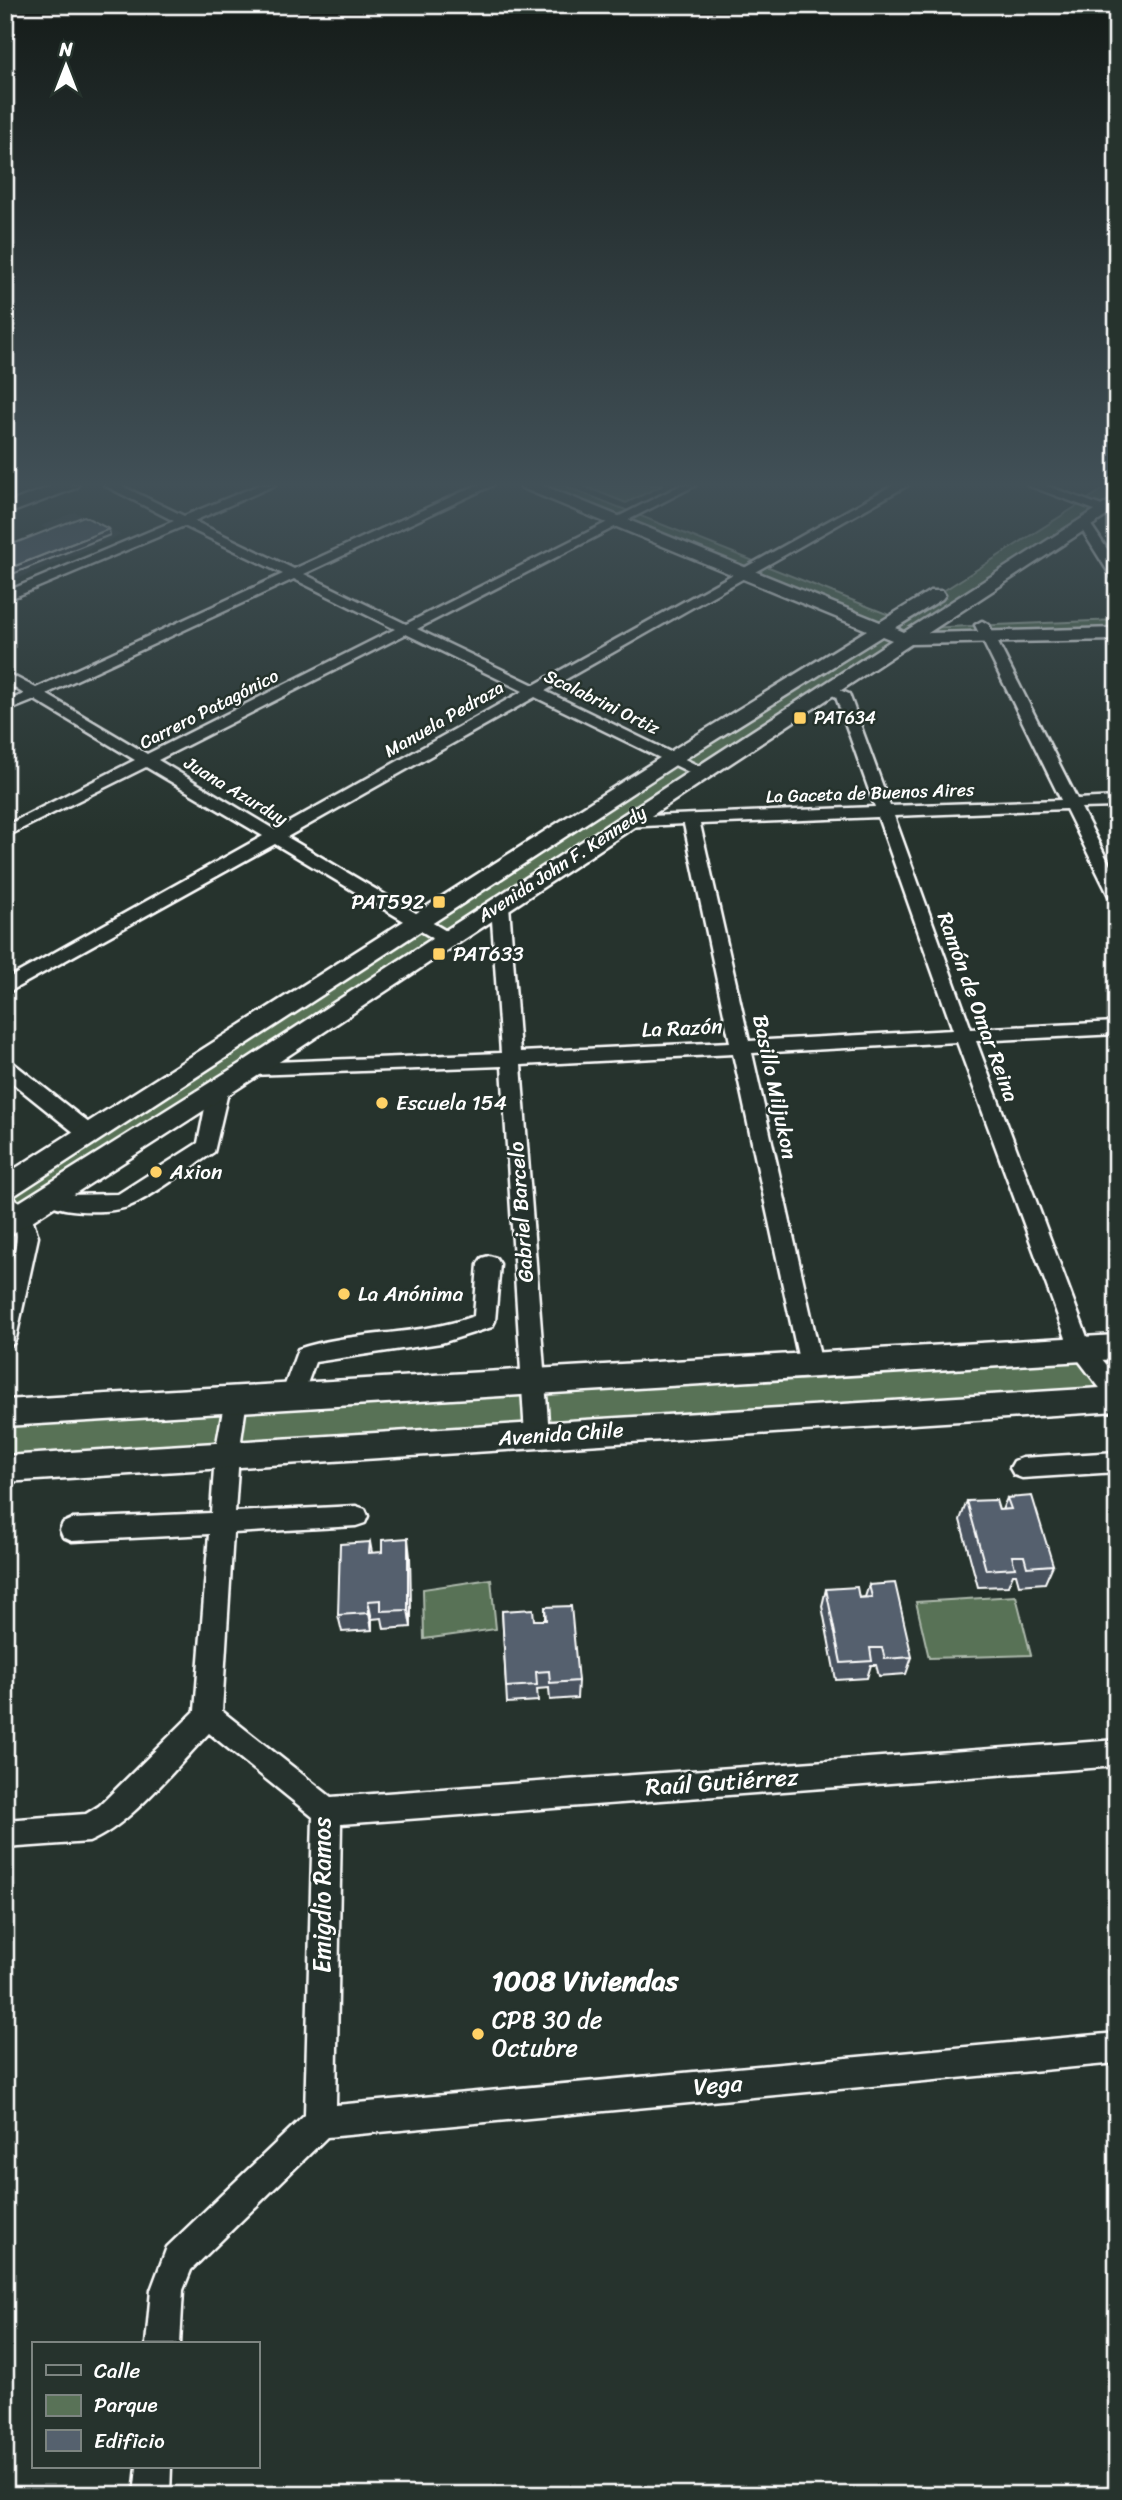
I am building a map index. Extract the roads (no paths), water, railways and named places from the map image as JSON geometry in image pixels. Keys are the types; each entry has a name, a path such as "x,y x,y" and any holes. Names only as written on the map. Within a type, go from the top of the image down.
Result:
{"main road":[{"path":"826,602 902,628 1117,634"},
{"path":"844,602 902,628"},
{"name":"Avenida John F. Kennedy","path":"11,1213 50,1196 250,1069 828,689 933,602"},
{"name":"Avenida John F. Kennedy","path":"5,1188 673,758 947,602"},
{"path":"985,631 1117,620"},
{"path":"5,1413 1117,1347"},
{"name":"Avenida Chile","path":"5,1469 1117,1399"}],"street":[{"path":"5,708 235,602"},
{"name":"Scalabrini Ortiz","path":"351,602 700,772"},
{"name":"Carrero Patagónico","path":"5,832 464,602"},
{"name":"Manuela Pedraza","path":"5,988 693,602"},
{"path":"985,631 1117,896"},
{"name":"Juana Azurduy","path":"5,676 447,939"},
{"name":"Ramón de Omar Reina","path":"828,689 842,694 964,1035 1081,1349 1117,1392"},
{"name":"La Gaceta de Buenos Aires","path":"625,822 1117,802"},
{"name":"Basillo Miljukon","path":"691,820 811,1365"},
{"name":"Gabriel Barcelo","path":"500,905 537,1435"},
{"name":"La Razón","path":"250,1069 743,1048 1117,1028"},
{"path":"5,1067 88,1133"},
{"path":"50,1196 63,1203 122,1201 207,1147 219,1088"},
{"path":"5,1338 28,1237 11,1213"},
{"path":"292,1396 306,1355 328,1349 461,1331 484,1321 489,1264"},
{"path":"5,1834 89,1828 109,1816 208,1716 227,1454 236,1399"},
{"path":"1022,1468 1117,1462"},
{"path":"72,1530 356,1516"},
{"name":"Emigdio Ramos","path":"208,1716 327,1811 320,2122"},
{"name":"Raúl Gutiérrez","path":"327,1811 1117,1753"},
{"name":"Vega","path":"320,2122 1117,2048"},
{"path":"163,2342 167,2290 179,2259 320,2122"},
{"path":"152,2495 154,2468"}],"place":[{"name":"PAT634","path":"800,718"},
{"name":"PAT592","path":"439,902"},
{"name":"PAT633","path":"439,954"},
{"name":"Escuela 154","path":"382,1103"},
{"name":"Axion","path":"156,1172"},
{"name":"La Anónima","path":"344,1294"},
{"name":"CPB 30 de Octubre","path":"478,2034"}],"district":[{"name":"1008 Viviendas","path":"585,1980"}]}
